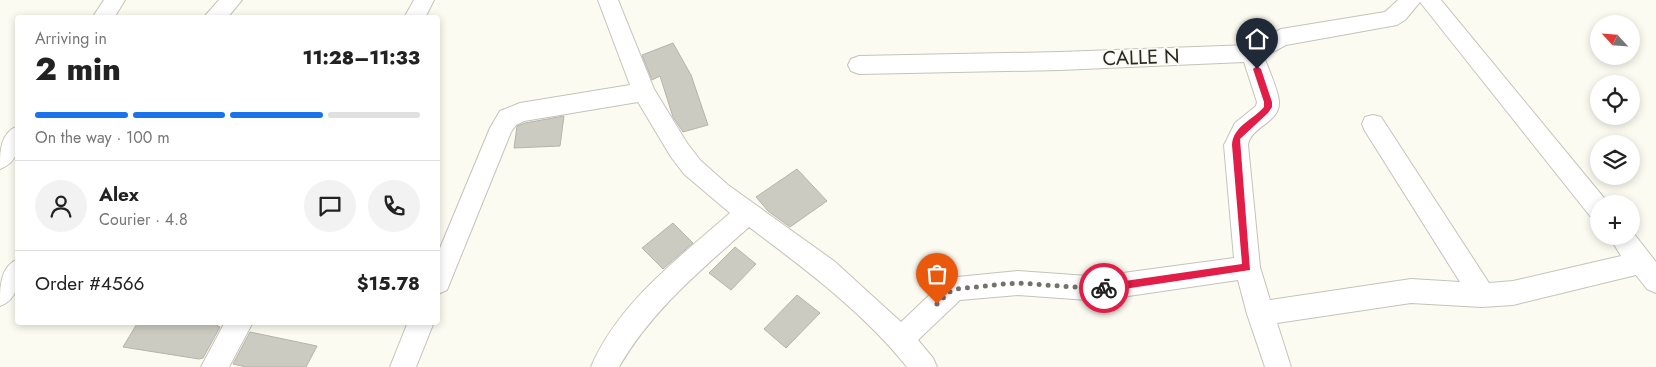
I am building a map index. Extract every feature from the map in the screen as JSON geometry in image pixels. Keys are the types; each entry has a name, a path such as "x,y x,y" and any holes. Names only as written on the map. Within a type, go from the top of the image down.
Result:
{"street":[{"path":"104,15 116,0"},
{"path":"216,15 232,0"},
{"path":"416,15 424,0"},
{"path":"608,0 644,92 679,150 692,167 720,192 825,269 901,339 924,367"},
{"name":"CALLE N","path":"859,65 1060,61 1252,53 1281,37 1390,19 1398,14 1410,0"},
{"path":"1429,0 1590,198"},
{"path":"1252,53 1268,102 1266,111 1240,132 1236,138 1247,267 1278,367"},
{"path":"440,277 501,128 508,118 520,112 644,92"},
{"path":"1373,124 1482,295"},
{"path":"0,160 15,139"},
{"path":"604,367 619,340 664,288 748,212"},
{"path":"1260,314 1411,291 1482,295 1522,291 1649,271 1628,245"},
{"path":"901,339 949,292 957,289 1018,283 1088,288 1108,287 1247,267"},
{"path":"0,294 15,274"},
{"path":"214,367 238,325"},
{"path":"402,367 420,325"}],"building":[{"path":"673,43 691,75 708,125 683,132 673,117 660,76 652,80 642,55"},
{"path":"564,116 560,146 514,148 517,126"},
{"path":"797,169 827,201 790,227 768,211 756,197"},
{"path":"673,223 693,243 663,269 642,248"},
{"path":"735,247 756,264 731,290 709,273"},
{"path":"797,295 820,313 786,348 764,329"},
{"path":"136,325 218,325 220,327 203,358 199,359 123,347"},
{"path":"250,332 317,346 306,367 246,367 233,364"}],"way so far":[{"path":"937,304 953,290 1003,284 1030,283 1104,288"}],"route":[{"path":"1104,288 1247,267 1236,138 1240,132 1266,111 1268,107 1257,69"}]}
